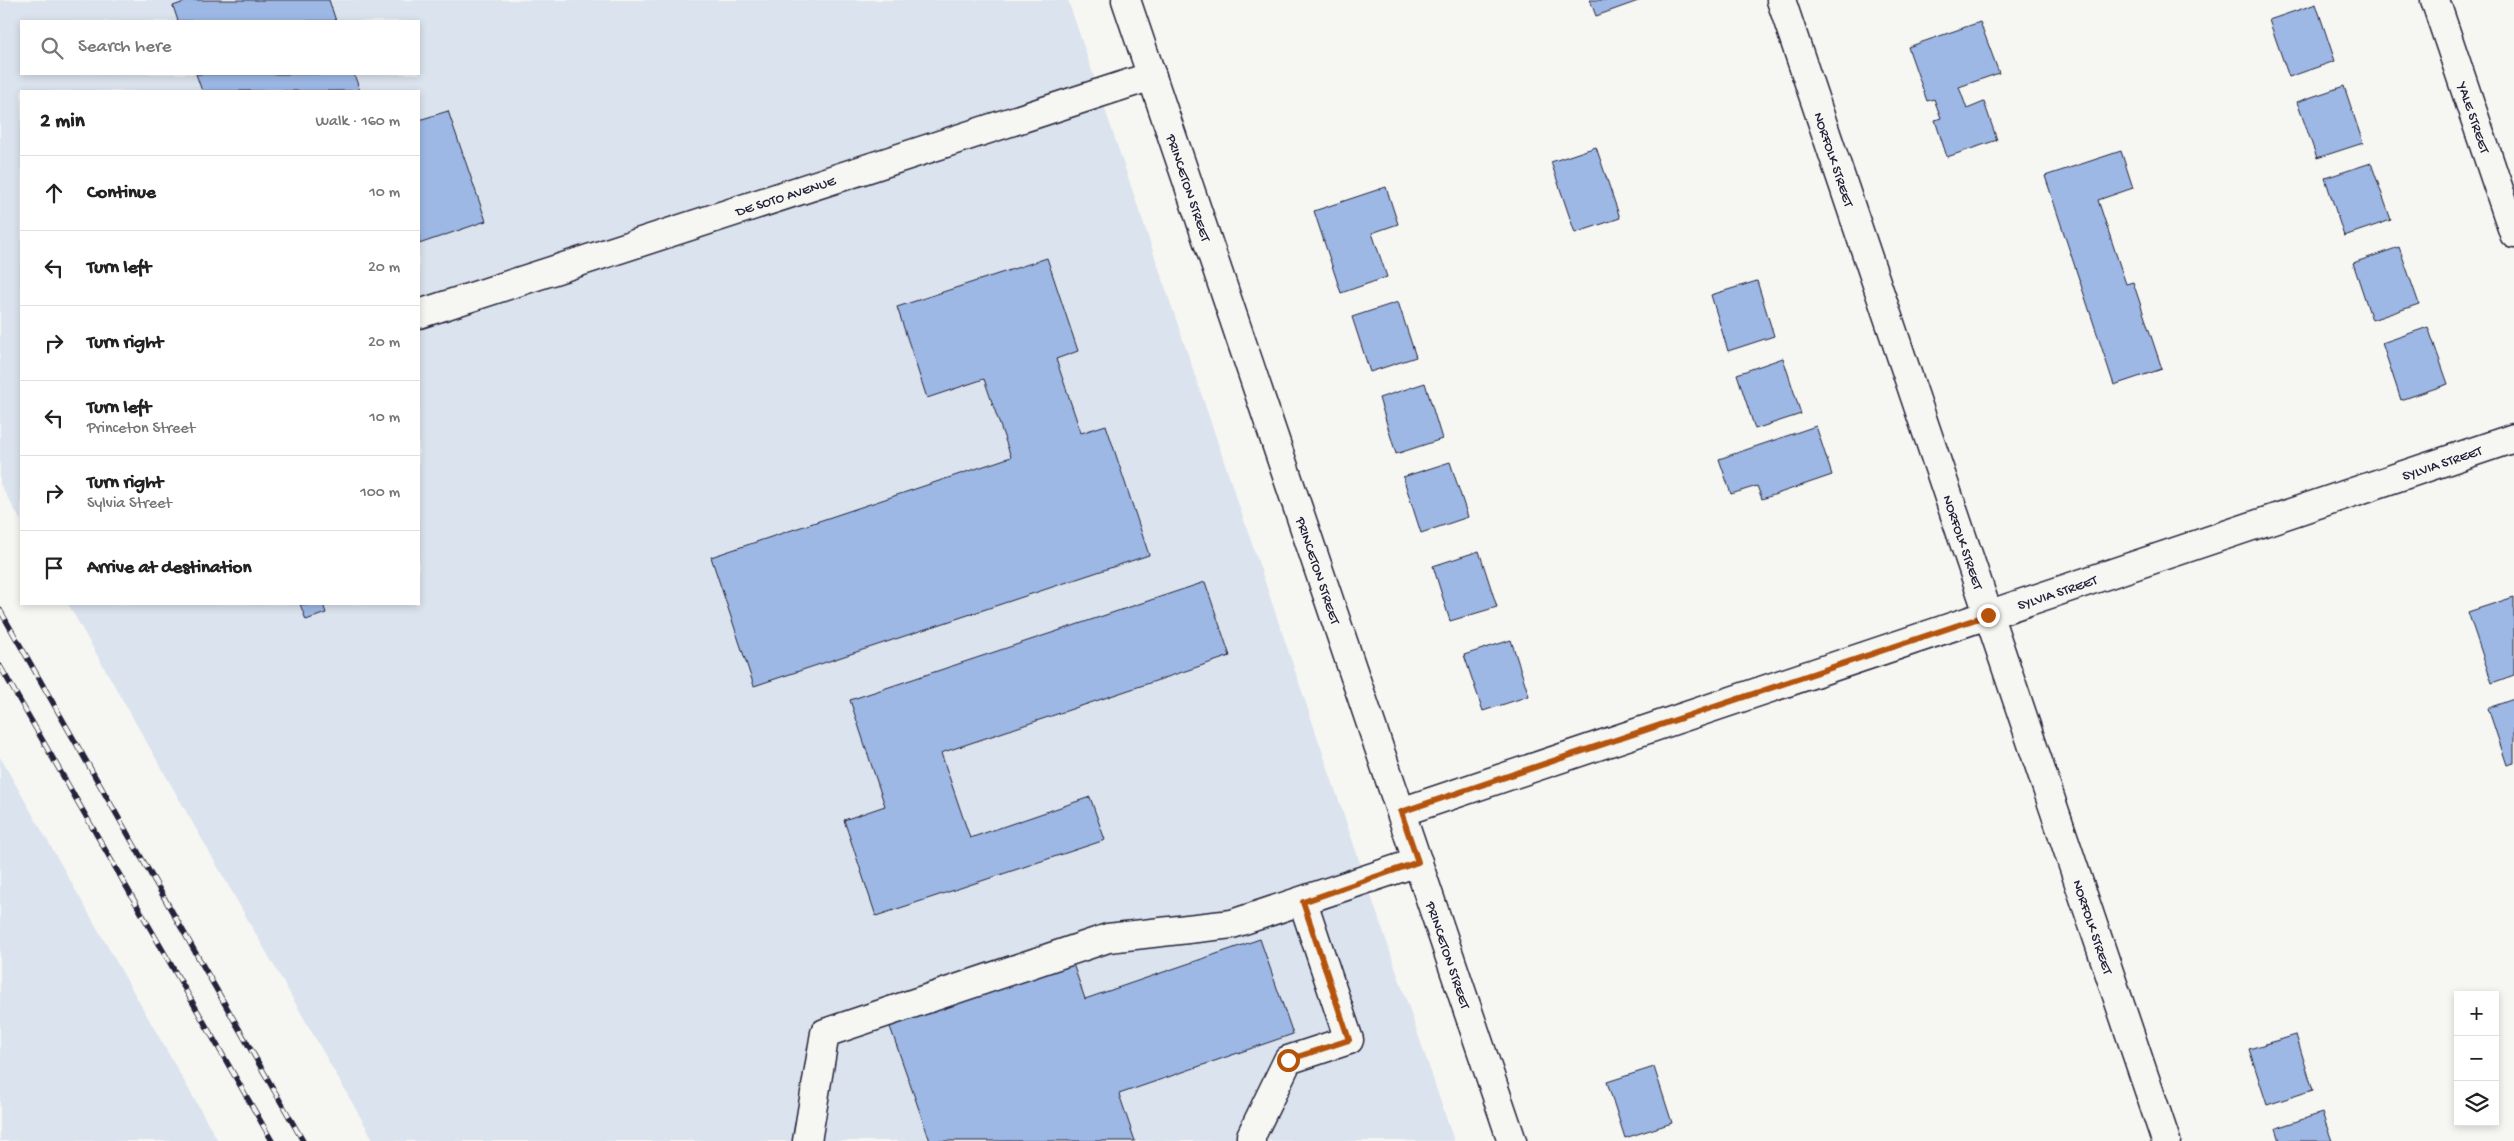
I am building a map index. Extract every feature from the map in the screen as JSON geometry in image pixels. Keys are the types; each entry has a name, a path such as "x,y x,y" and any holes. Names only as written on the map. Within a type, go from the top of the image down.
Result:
{"street":[{"name":"PRINCETON STREET","path":"1126,0 1512,1141"},
{"name":"NORFOLK STREET","path":"1781,0 2166,1141"},
{"name":"YALE STREET","path":"2435,0 2514,234"},
{"name":"DE SOTO AVENUE","path":"420,314 1152,76"},
{"name":"SYLVIA STREET","path":"1401,812 2514,438"},
{"path":"807,1141 825,1033 1108,938 1232,924 1303,902 1418,862"},
{"path":"1251,1141 1251,1136 1288,1060 1349,1040 1303,902"}],"shaded area":[{"path":"0,0 1068,0 1454,1141 374,1141 69,605 420,605 420,90 20,90 20,519 0,484"},
{"path":"0,757 218,1141 0,1141"}],"building":[{"path":"190,0 329,0 336,20 178,20 173,6"},
{"path":"1590,0 1641,0 1596,16"},
{"path":"2316,4 2335,61 2289,77 2269,20"},
{"path":"1980,22 1999,73 1959,87 1967,109 1984,102 1997,140 1947,157 1935,120 1941,118 1934,99 1927,101 1908,47"},
{"path":"196,75 354,75 360,90 202,90"},
{"path":"2344,86 2363,143 2317,158 2297,102"},
{"path":"448,111 486,221 420,244 420,120"},
{"path":"1596,147 1620,218 1575,233 1551,162"},
{"path":"2121,151 2133,188 2098,200 2126,284 2133,282 2162,369 2114,385 2045,176"},
{"path":"2371,163 2391,220 2344,236 2325,178"},
{"path":"1386,187 1398,224 1372,233 1387,277 1341,293 1314,211"},
{"path":"2399,247 2419,304 2372,320 2353,263"},
{"path":"1047,258 1078,351 1056,359 1081,433 1106,425 1149,555 754,686 711,557 1011,457 984,379 927,398 897,307"},
{"path":"1757,281 1774,336 1728,351 1711,295"},
{"path":"1398,302 1416,357 1370,372 1352,317"},
{"path":"2428,327 2448,384 2401,400 2382,343"},
{"path":"1783,358 1801,414 1755,429 1737,374"},
{"path":"1425,383 1442,439 1396,454 1379,398"},
{"path":"1816,426 1832,475 1762,499 1757,486 1731,494 1719,459"},
{"path":"1450,462 1468,517 1421,533 1403,477"},
{"path":"1479,551 1497,607 1450,621 1433,566"},
{"path":"1205,582 1230,656 941,753 970,838 1090,797 1105,840 876,916 844,820 885,806 850,700"},
{"path":"2514,597 2514,675 2492,683 2468,612"},
{"path":"300,605 323,605 326,613 306,620"},
{"path":"1511,640 1529,696 1483,711 1464,655"},
{"path":"2514,699 2514,763 2507,765 2488,708"},
{"path":"1260,939 1293,1034 1119,1094 1135,1141 930,1141 888,1021 1071,958 1085,999"},
{"path":"2296,1035 2313,1090 2267,1105 2249,1049"},
{"path":"1654,1067 1672,1123 1625,1138 1607,1082"},
{"path":"2322,1113 2332,1141 2280,1141 2276,1128"}],"railway":[{"path":"0,610 303,1141"},
{"path":"0,666 272,1141"}],"route":[{"path":"1288,1060 1349,1040 1303,902 1418,862 1401,812 1988,615"}]}
